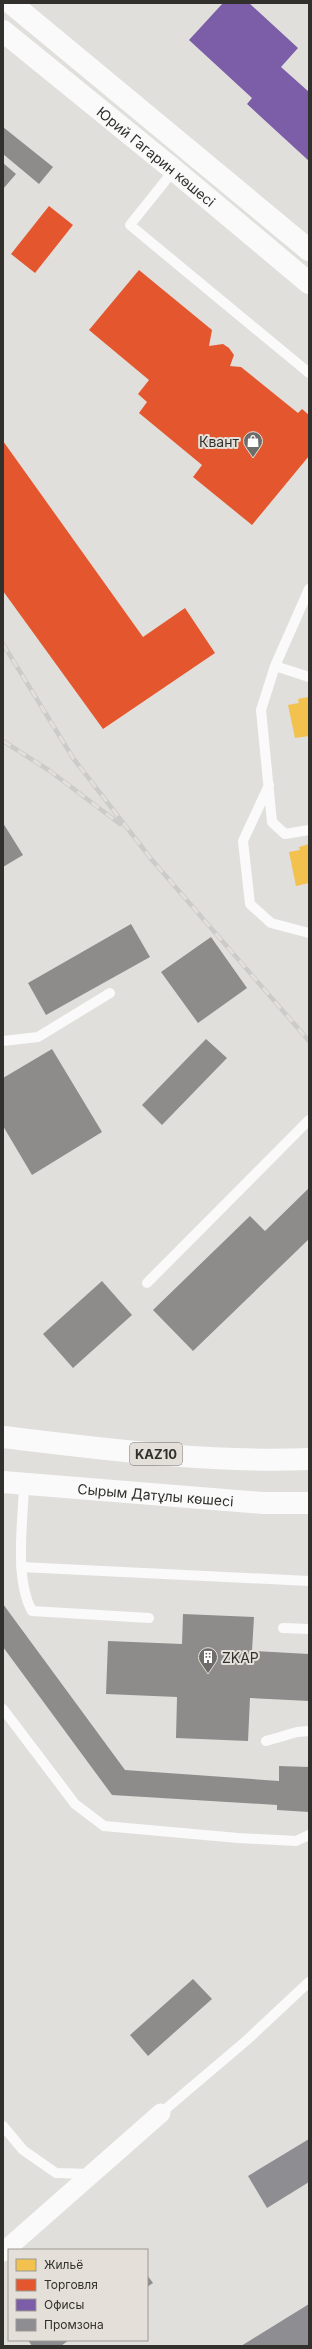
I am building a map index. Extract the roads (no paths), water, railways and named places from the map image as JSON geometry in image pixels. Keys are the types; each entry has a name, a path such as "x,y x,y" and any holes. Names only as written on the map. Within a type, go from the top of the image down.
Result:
{"main road":[{"name":"Юрий Гагарин көшесі","path":"11,3 309,250"},
{"name":"Юрий Гагарин көшесі","path":"3,31 174,170 309,283"},
{"name":"KAZ10","path":"3,1437 138,1453 309,1460"},
{"name":"Сырым Датұлы көшесі","path":"13,1483 263,1503 309,1503"}],"street":[{"path":"3,2252 161,2113"}],"lane":[{"path":"174,170 130,225 309,373"},
{"path":"309,589 275,666 261,710 272,822 285,834 309,830"},
{"path":"275,666 309,677"},
{"path":"269,785 242,841 250,904 271,923 309,932"},
{"path":"3,1041 38,1037 110,993"},
{"path":"147,1283 309,1120"},
{"path":"13,1483 21,1567 26,1600 32,1611 148,1618"},
{"path":"21,1567 309,1581"},
{"path":"283,1628 309,1629"},
{"path":"3,1709 75,1804 104,1826 238,1838 296,1841 309,1835"},
{"path":"266,1741 296,1732 309,1731"},
{"path":"161,2113 247,2040 309,1982"},
{"path":"3,2126 22,2150 56,2173 92,2174"}],"railway":[{"path":"3,644 73,758 152,860 309,1041"},
{"path":"3,741 50,771 120,824"}],"place":[{"name":"Квант","path":"253,458"},
{"name":"ZKAP","path":"208,1674"}]}
